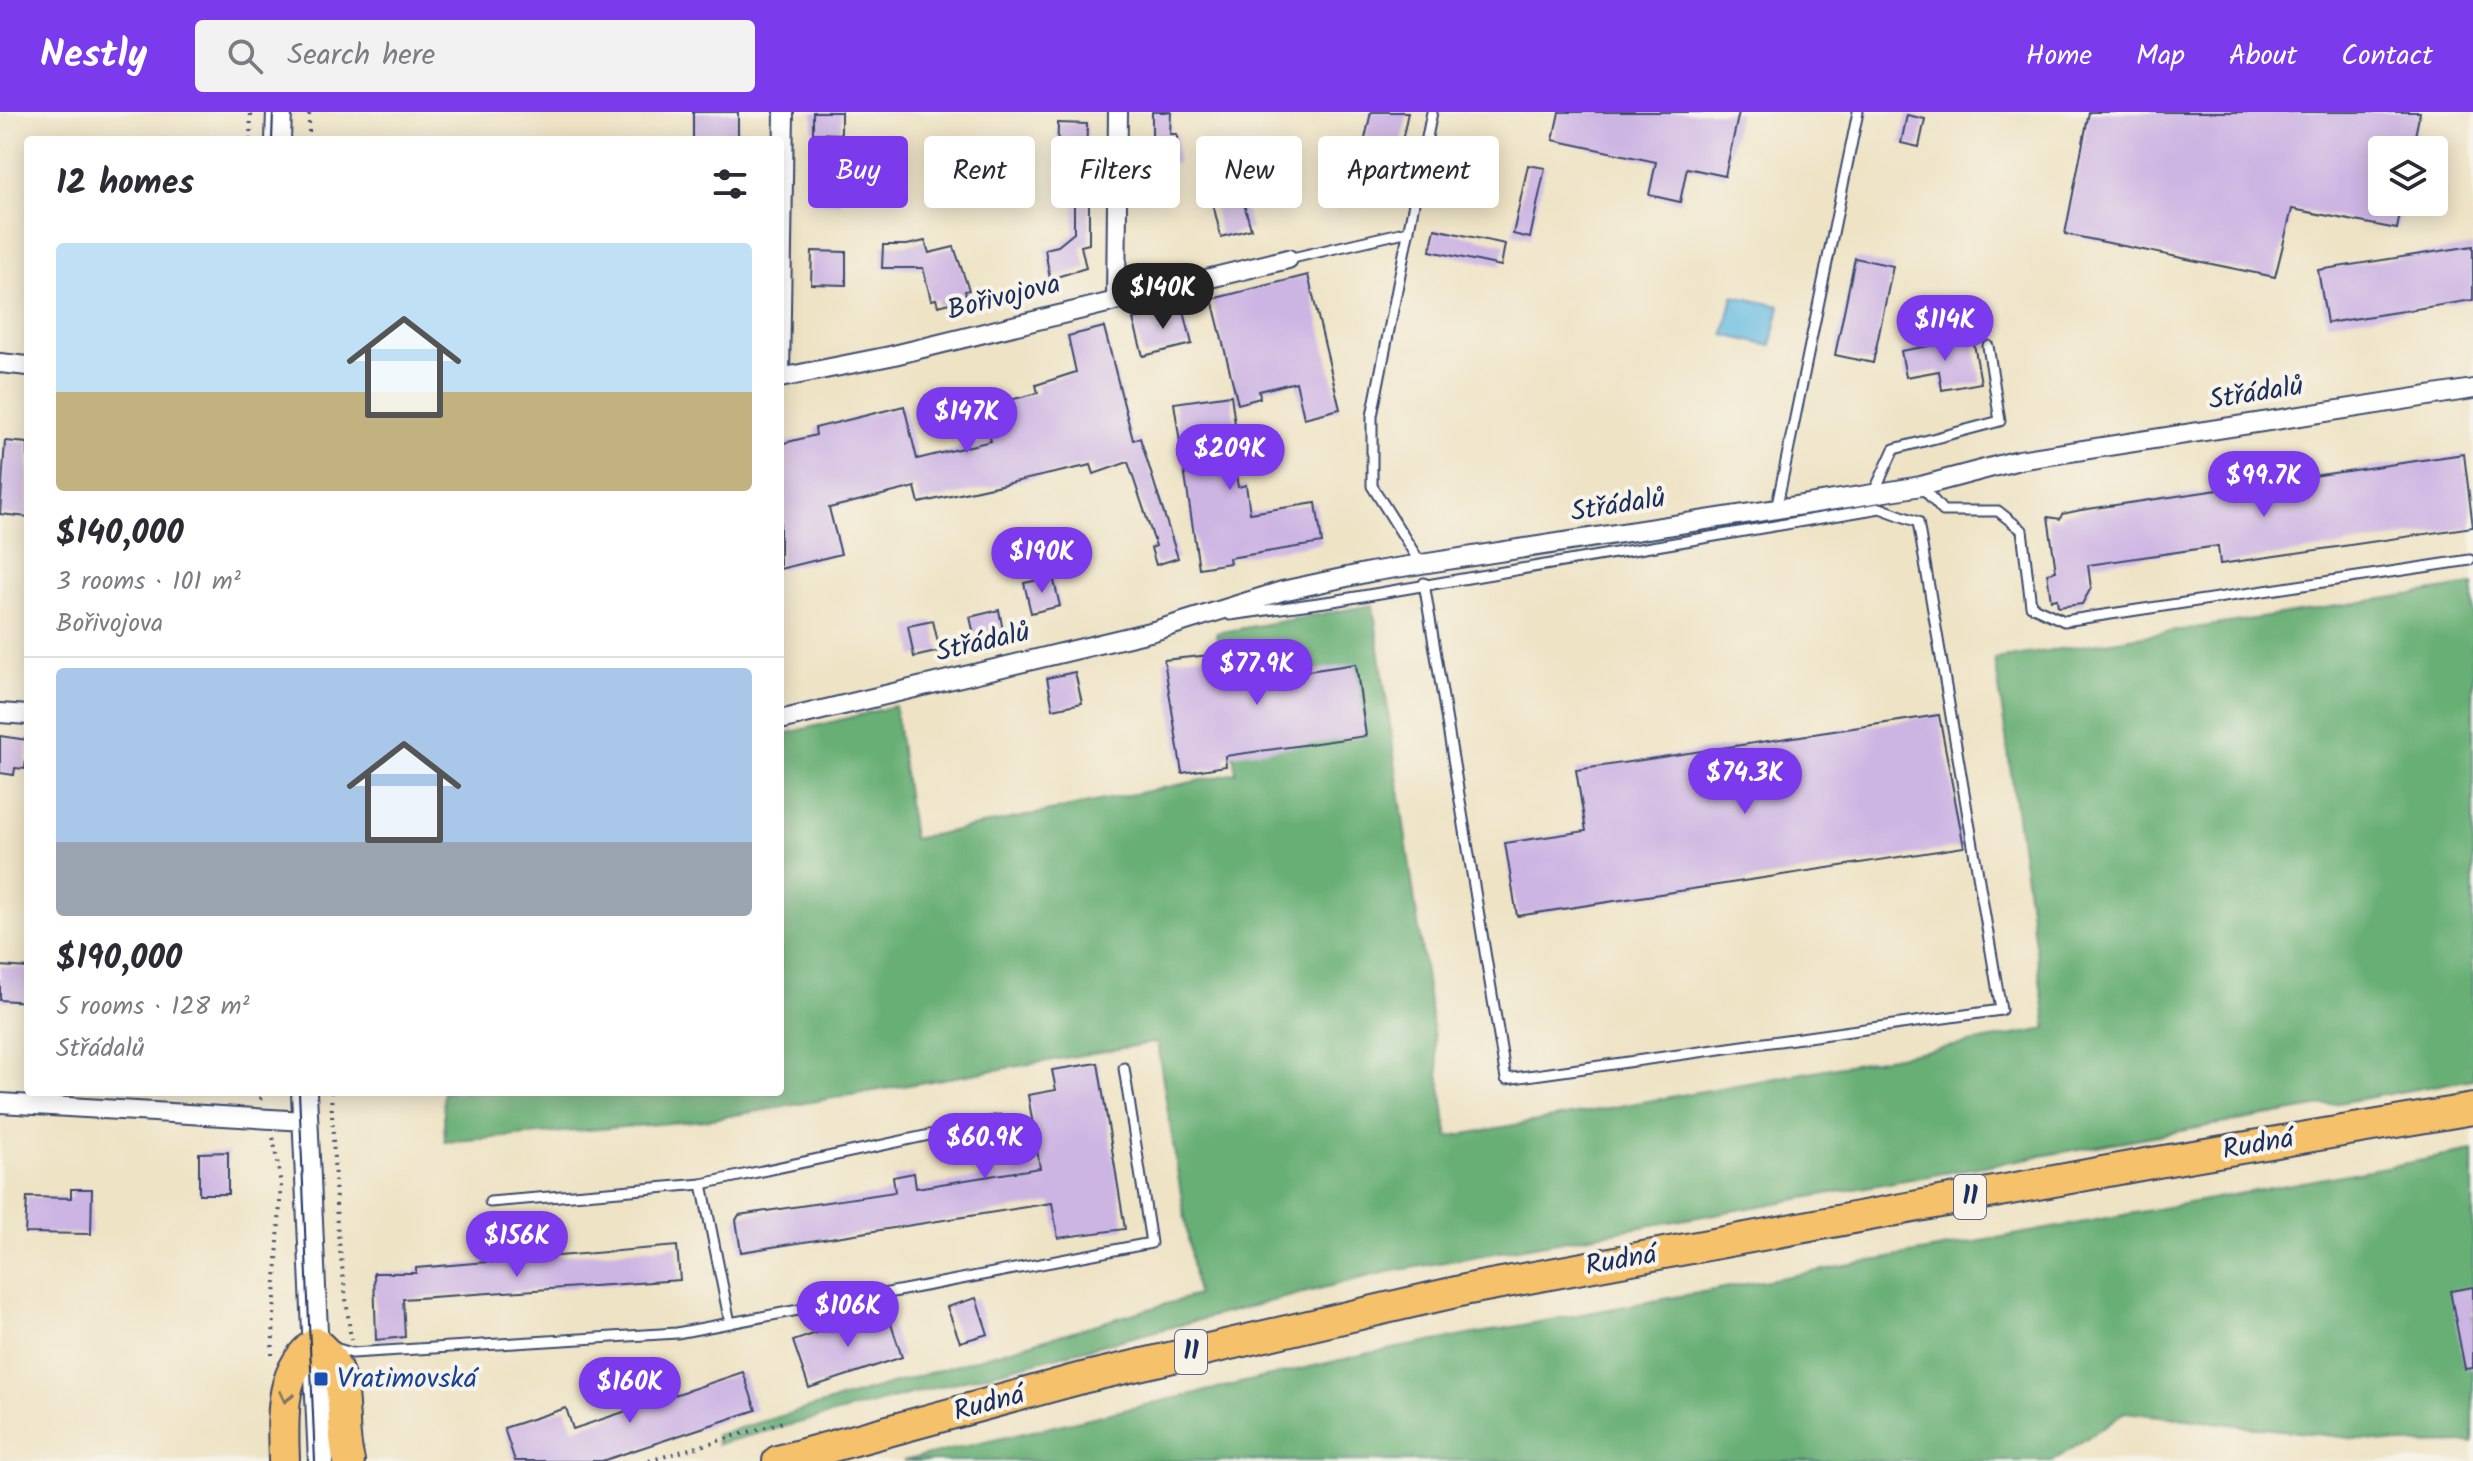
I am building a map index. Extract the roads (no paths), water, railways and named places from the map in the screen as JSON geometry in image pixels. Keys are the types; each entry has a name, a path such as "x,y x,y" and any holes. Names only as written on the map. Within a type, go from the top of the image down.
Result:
{"main road":[{"name":"Rudná","path":"778,1461 1097,1375 1469,1289 2146,1164 2473,1109"},
{"path":"284,1461 283,1409 294,1364 316,1343 333,1357 341,1380 349,1461"}],"street":[{"path":"278,136 279,112"},
{"path":"784,112 784,136"},
{"path":"1116,299 1118,112"},
{"name":"Bořivojova","path":"784,377 890,356 1288,259"},
{"path":"0,363 24,366"},
{"name":"Střádalů","path":"784,719 1187,621 1282,591 1423,574 1921,486 2019,460 2473,389"},
{"path":"0,713 24,715"},
{"path":"304,1096 321,1461"},
{"path":"0,1103 306,1121"}],"lane":[{"path":"1423,574 1880,508 1918,522 2001,1010 1506,1079 1423,574 1372,486 1372,416 1432,112"},
{"path":"1776,510 1858,112"},
{"path":"1288,259 1409,231"},
{"path":"1873,494 1894,449 2000,421 1988,346"},
{"path":"1921,486 1943,511 1998,511 2022,530 2031,606 2064,621 2470,560"},
{"path":"316,1343 352,1353 677,1333 1151,1243 1124,1068"},
{"path":"490,1202 702,1184 999,1120"},
{"path":"702,1184 730,1323"}],"water":[{"path":"1733,296 1780,306 1771,346 1724,335"}],"tram line":[{"path":"272,136 273,112"},
{"path":"299,1096 315,1461"}],"place":[{"name":"Vratimovská","path":"321,1379"}]}
